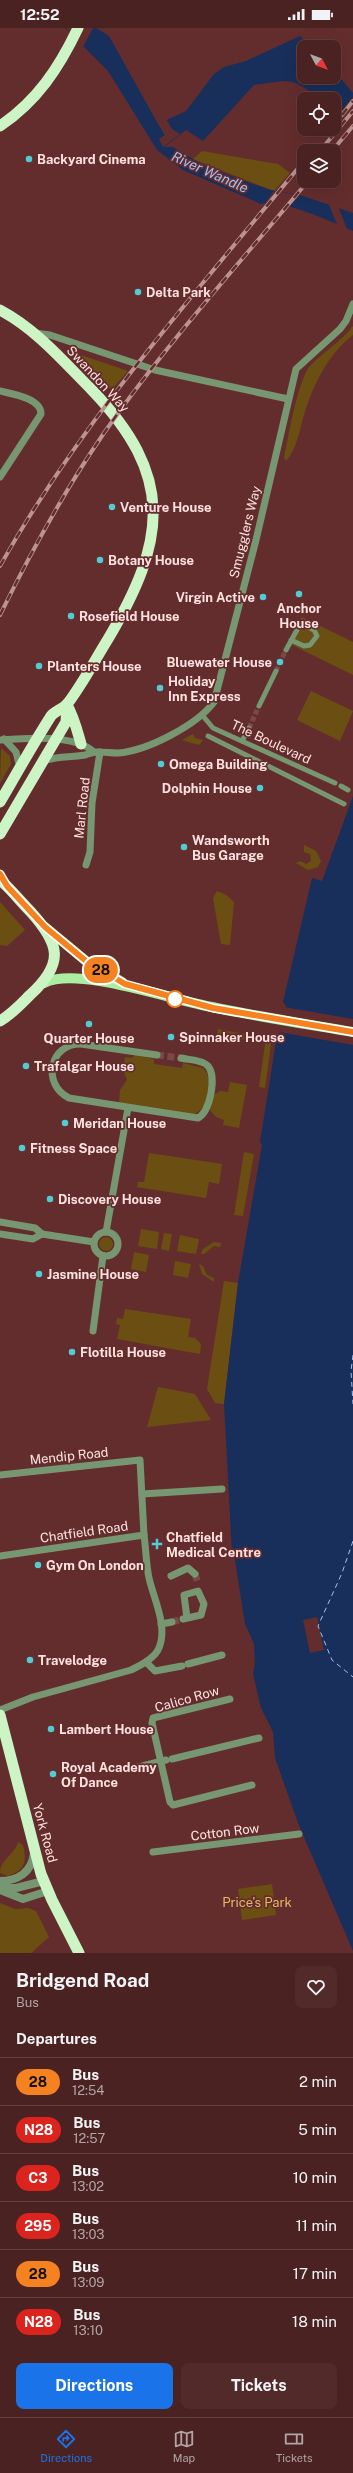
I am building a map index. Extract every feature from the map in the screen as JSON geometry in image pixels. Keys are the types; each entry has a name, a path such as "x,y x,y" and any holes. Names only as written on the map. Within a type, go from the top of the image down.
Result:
{"highway":[{"path":"0,126 28,104 42,89 64,58 78,28"},
{"name":"Swandon Way","path":"0,310 35,333 112,411 134,443 145,468 153,509 151,543 137,586 116,624 67,704 53,714 0,802"},
{"path":"67,704 74,717 76,732 81,744"},
{"name":"Swandon Way","path":"0,834 54,740 66,722 67,704"},
{"path":"0,874 4,883 45,927 52,940 55,953 53,967 44,983 4,1019 0,1028"},
{"name":"York Road","path":"0,1715 34,1848 44,1881 79,1953"}],"main road":[{"path":"45,927 86,961 125,984"},
{"path":"44,983 62,977 125,984 193,1003 353,1032"}],"street":[{"name":"Smugglers Way","path":"42,761 57,756 84,755 97,752 118,753 135,750 192,724 203,716 214,702 218,693 273,471 288,399 296,369 340,329 346,321 353,304"},
{"path":"35,333 50,335 71,341 155,370 288,399"},
{"path":"0,391 28,400 40,408 41,414 39,421 3,467 0,477"},
{"path":"286,650 291,640 298,628 303,625 314,630 317,636 310,645 304,646 291,640"},
{"path":"259,706 276,672"},
{"name":"The Boulevard","path":"203,716 213,728 335,783"},
{"path":"242,741 249,728"},
{"path":"208,736 344,804"},
{"name":"Smugglers Way","path":"2,740 38,739 86,744 97,752"},
{"path":"2,740 16,752 20,768"},
{"name":"Marl Road","path":"86,865 90,852 92,802 97,752"},
{"path":"341,786 348,790"},
{"path":"157,1054 75,1044 62,1049 53,1062 52,1080 64,1096 194,1118 202,1116 207,1108 212,1078 211,1071 203,1063 181,1058"},
{"path":"106,1232 128,1108"},
{"path":"0,1222 35,1228 42,1234 94,1242"},
{"path":"106,1232 116,1236 118,1247 111,1256 103,1256 95,1250 94,1242 99,1234 106,1232"},
{"path":"0,1234 33,1239 42,1234"},
{"path":"93,1331 103,1256"},
{"name":"Mendip Road","path":"0,1475 140,1460"},
{"name":"Chatfield Road","path":"0,1556 144,1535 140,1460"},
{"path":"142,1494 222,1489"},
{"path":"0,1710 39,1695 132,1670 146,1662 157,1651 161,1640 161,1624 148,1570 144,1535"},
{"path":"171,1576 188,1568 195,1574"},
{"path":"198,1583 200,1592 204,1610 201,1615 185,1619 184,1595 191,1592 200,1592"},
{"path":"161,1624 172,1622"},
{"path":"146,1662 155,1671 222,1655"},
{"name":"Calico Row","path":"166,1760 152,1723 153,1718 230,1699"},
{"path":"131,1769 259,1738"},
{"path":"166,1760 170,1802 173,1805 252,1785"},
{"name":"Cotton Row","path":"153,1852 299,1834"},
{"path":"0,1881 17,1878 29,1869 33,1861 34,1848"},
{"path":"0,1889 16,1888 44,1881"},
{"path":"0,1889 22,1899 48,1891"}],"green space":[{"path":"202,151 278,164 290,173 274,191 193,159"},
{"path":"353,326 353,335 336,351 322,371 308,404 293,451 286,461 284,458 301,383 310,366 343,337"},
{"path":"78,354 128,371 112,389 77,356"},
{"path":"302,617 353,642 353,675 288,643"},
{"path":"311,691 353,711 340,741 297,720"},
{"path":"193,734 195,738 203,740 199,745 182,740"},
{"path":"1,748 10,756 11,764 0,783"},
{"path":"304,845 316,851 321,861 318,867 308,870 296,863 300,861 306,864 311,861 310,854 304,852"},
{"path":"217,891 226,895 234,902 230,945 221,944 213,898"},
{"path":"0,902 25,930 7,946 0,945"},
{"path":"218,1029 259,1037 258,1042 217,1035"},
{"path":"266,1037 272,1037 265,1088 259,1087"},
{"path":"135,1055 154,1059 154,1064 182,1068 183,1063 203,1068 209,1079 209,1087 208,1094 202,1108 197,1113 191,1115 119,1103 120,1090 127,1080 123,1070 125,1057 132,1058"},
{"path":"230,1082 247,1085 239,1128 223,1125 224,1120 216,1117 210,1110 212,1096 220,1091 228,1092"},
{"path":"244,1152 254,1154 243,1216 234,1215"},
{"path":"149,1153 222,1164 219,1184 209,1182 206,1198 137,1187 138,1182 144,1182"},
{"path":"141,1229 159,1232 157,1249 138,1246"},
{"path":"164,1233 172,1234 169,1251 161,1249"},
{"path":"180,1235 199,1239 196,1254 177,1251"},
{"path":"106,1237 111,1239 113,1244 111,1249 106,1251 101,1249 99,1244 101,1239"},
{"path":"214,1242 221,1243 220,1247 214,1246 204,1254 201,1254 203,1249"},
{"path":"134,1252 149,1255 146,1272 131,1269"},
{"path":"175,1261 191,1264 188,1278 173,1275"},
{"path":"199,1264 203,1266 207,1275 214,1278 214,1282 202,1274"},
{"path":"224,1281 238,1283 224,1404 215,1403 207,1389"},
{"path":"125,1309 191,1319 188,1337 195,1338 201,1344 200,1354 117,1339 120,1325 116,1324 117,1318 123,1319"},
{"path":"158,1387 195,1394 211,1420 147,1427"},
{"path":"18,1842 23,1845 25,1856 23,1865 14,1874 8,1876 0,1873 2,1864 14,1850"},
{"name":"Price's Park","path":"272,1884 276,1915 242,1920 238,1889"},
{"path":"0,1903 15,1909 28,1908 36,1911 49,1937 31,1953 0,1953"}],"water":[{"name":"River Wandle","path":"65,28 96,28 109,36 158,124 186,111 214,74 224,67 246,61 300,36 304,40 297,40 297,84 282,81 254,85 203,141 186,130 164,147 173,147 203,165 250,183 271,190 300,195 353,213 353,231 307,212 270,203 261,204 183,170 157,150 108,71"},
{"path":"341,78 353,93 353,132 341,121 341,92 310,92 297,84 341,84"},
{"path":"353,796 353,1018 349,1042 353,1045 353,1951 298,1823 275,1758 273,1732 261,1708 253,1674 255,1663 254,1644 245,1624 234,1554 232,1554 224,1404 238,1283 262,1145 260,1142 277,1035 281,1032 286,1006 283,1002 312,878 322,881"}],"pier":[{"path":"66,28 93,28 82,49"},
{"path":"353,97 353,132 341,121 341,111"},
{"path":"166,119 172,129 180,134 163,147 159,139 165,135 158,124"},
{"path":"274,191 300,195 289,207 266,202"},
{"path":"328,202 338,206 347,229 338,227"},
{"path":"284,1006 353,1019 351,1042 353,1045 279,1032 276,1033 279,1031"},
{"path":"317,1617 324,1650 310,1653 303,1620"}],"ferry route":[{"path":"353,1355 351,1371 353,1404"},
{"path":"353,1541 342,1573 318,1626 332,1660 353,1677"}],"tunnel":[{"path":"276,671 286,650"},
{"path":"249,728 259,706"},
{"path":"157,1055 181,1058"},
{"path":"195,1574 198,1583"},
{"path":"172,1622 183,1619"}],"railway":[{"path":"342,115 353,101"},
{"path":"326,144 353,111"},
{"path":"338,144 353,126"},
{"path":"0,566 33,511 67,459 104,407 183,307 297,169"},
{"path":"0,615 24,568 75,477 127,400 177,336 302,188"}],"bus line":[{"name":"28","path":"0,874 7,886 45,927 91,965 125,984 154,994 213,1008 353,1032"}],"place":[{"name":"Backyard Cinema","path":"29,159"},
{"name":"Delta Park","path":"138,292"},
{"name":"Venture House","path":"112,507"},
{"name":"Botany House","path":"100,560"},
{"name":"Anchor House","path":"299,594"},
{"name":"Virgin Active","path":"263,597"},
{"name":"Rosefield House","path":"71,616"},
{"name":"Bluewater House","path":"280,662"},
{"name":"Planters House","path":"39,666"},
{"name":"Holiday Inn Express","path":"160,688"},
{"name":"Omega Building","path":"161,764"},
{"name":"Dolphin House","path":"260,788"},
{"name":"Wandsworth Bus Garage","path":"184,847"},
{"name":"Quarter House","path":"89,1024"},
{"name":"Spinnaker House","path":"171,1037"},
{"name":"Trafalgar House","path":"26,1066"},
{"name":"Meridan House","path":"65,1123"},
{"name":"Fitness Space","path":"22,1148"},
{"name":"Discovery House","path":"50,1199"},
{"name":"Jasmine House","path":"39,1274"},
{"name":"Flotilla House","path":"72,1352"},
{"name":"Chatfield Medical Centre","path":"157,1544"},
{"name":"Gym On London","path":"38,1565"},
{"name":"Travelodge","path":"30,1660"},
{"name":"Lambert House","path":"51,1729"},
{"name":"Royal Academy Of Dance","path":"53,1774"}]}
